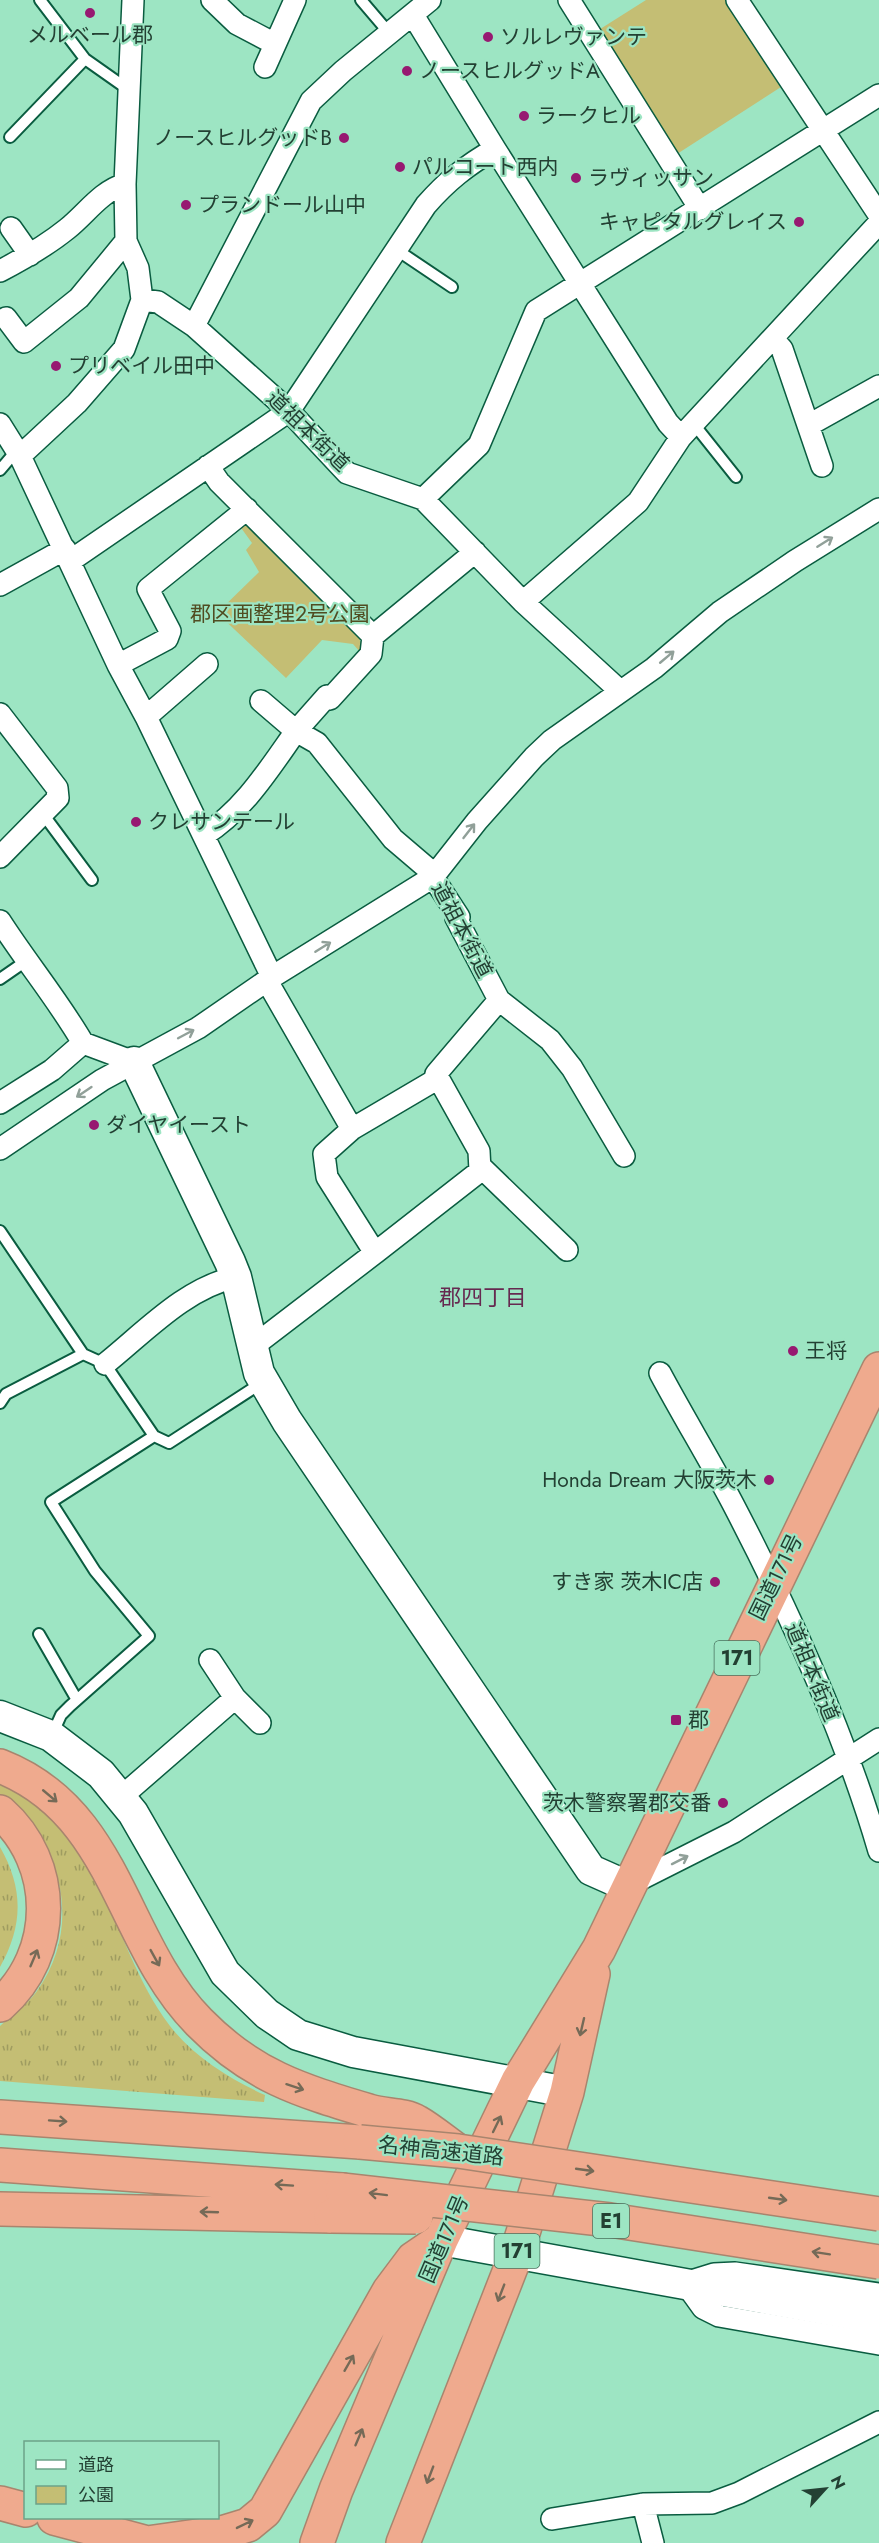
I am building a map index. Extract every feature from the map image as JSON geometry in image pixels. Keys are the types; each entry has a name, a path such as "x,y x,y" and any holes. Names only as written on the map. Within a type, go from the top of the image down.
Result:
{"highway":[{"name":"国道171号","path":"317,2543 336,2490 441,2240 518,2081 599,1949 627,1886 879,1369"},
{"path":"0,1766 39,1787 67,1811 90,1839 174,1992 196,2020 221,2043 251,2066 284,2084 372,2112 415,2121 458,2151"},
{"path":"0,1812 12,1823 30,1849 42,1880 45,1912 41,1943 27,1974 0,2005"},
{"name":"国道171号","path":"403,2543 517,2252 567,2092 599,1949"},
{"name":"名神高速道路","path":"0,2116 458,2151 879,2214"},
{"name":"E1","path":"0,2165 337,2203 610,2220 879,2262"},
{"path":"0,2210 337,2203"},
{"path":"61,2519 147,2543 225,2532 248,2525 265,2511 389,2291 414,2259 441,2240"},
{"path":"308,2543 336,2490"},
{"path":"0,2503 24,2509"}],"street":[{"path":"19,453 77,403 124,349 142,300 138,268 126,241 125,184 133,0"},
{"path":"212,0 237,24 275,44"},
{"path":"265,67 296,0"},
{"path":"194,326 311,100 343,70 430,0"},
{"path":"569,0 700,209"},
{"path":"737,0 879,215"},
{"path":"413,15 668,423 687,430"},
{"path":"423,500 479,445 536,311 879,94"},
{"path":"0,585 67,555 208,466 289,411 444,183 463,167 495,149"},
{"path":"0,272 66,230 112,188 125,184"},
{"path":"523,602 638,502 687,430 879,223"},
{"path":"11,228 30,255"},
{"path":"6,318 24,342 79,298 126,241"},
{"name":"道祖本街道","path":"142,300 158,302 194,326 289,411 347,473 423,500 523,602 619,690"},
{"path":"773,339 782,349 822,466"},
{"path":"809,425 879,386"},
{"path":"0,424 19,453 118,665 204,835 270,979 352,1129"},
{"path":"208,466 247,509 373,636"},
{"path":"118,665 167,639 170,631 148,589 247,509"},
{"path":"0,1149 102,1080 198,1028 270,979 433,877 534,757 619,690 654,668 720,612 795,561 879,509"},
{"path":"204,835 225,822 248,796 296,731 327,696 330,699 371,654 373,636 475,552"},
{"path":"146,717 207,664"},
{"name":"道祖本街道","path":"261,701 296,731 316,743 393,839 427,868 459,917 456,918 499,1000 550,1040 572,1068 624,1156"},
{"path":"0,714 57,788 58,798 0,857"},
{"path":"0,921 26,961 64,1011 83,1043 134,1062 236,1277 251,1348 264,1382 286,1421 591,1870 627,1886 734,1833 879,1739"},
{"path":"251,1348 480,1171 479,1151 436,1074 499,1000"},
{"path":"0,1102 52,1070 83,1043"},
{"path":"375,1253 327,1177 324,1155 352,1129 437,1079"},
{"path":"481,1167 567,1250"},
{"path":"105,1364 173,1307 224,1280 236,1277"},
{"name":"道祖本街道","path":"660,1373 732,1503 811,1666 848,1759 879,1851"},
{"path":"210,1660 235,1698 260,1723"},
{"path":"120,1798 235,1698"},
{"path":"0,1716 51,1736 101,1774 133,1813 225,1973 267,2014 298,2035 352,2052 518,2081 567,2092"},
{"path":"441,2240 879,2319"},
{"path":"685,2283 714,2274 735,2273 879,2294"},
{"path":"685,2283 703,2308 719,2316 879,2344"},
{"path":"552,2519 643,2504 712,2503 730,2497 879,2422"},
{"path":"643,2504 653,2543"}],"lane":[{"path":"40,0 85,59 129,90"},
{"path":"361,0 390,33"},
{"path":"10,137 85,59"},
{"path":"397,250 452,287"},
{"path":"687,430 736,477"},
{"path":"0,470 19,453"},
{"path":"43,814 92,880"},
{"path":"0,979 26,961"},
{"path":"0,1231 83,1354 105,1364 154,1436 169,1443 264,1382"},
{"path":"0,1402 6,1394 83,1354"},
{"path":"51,1736 61,1715 148,1636 95,1571 51,1502 154,1436"},
{"path":"39,1634 76,1700"}],"green space":[{"path":"646,0 725,0 781,87 677,154 597,31"},
{"name":"郡区画整理2号公園","path":"246,519 359,637 363,651 361,653 353,644 322,640 286,678 217,613 259,572 246,550 252,543 239,525"},
{"path":"0,1783 43,1811 56,1823 88,1863 148,1991 179,2037 213,2066 265,2095 264,2102 0,2081 0,2026 33,1996 51,1966 60,1940 62,1913 60,1886 52,1861 39,1837 22,1815 0,1797"},
{"path":"0,1847 13,1878 18,1907 13,1937 0,1967"}],"place":[{"name":"メルベール郡","path":"90,13"},
{"name":"ソルレヴァンテ","path":"488,37"},
{"name":"ノースヒルグッドA","path":"407,71"},
{"name":"ラークヒル","path":"524,116"},
{"name":"ノースヒルグッドB","path":"344,138"},
{"name":"パルコート西内","path":"400,167"},
{"name":"ラヴィッサン","path":"576,178"},
{"name":"プランドール山中","path":"186,205"},
{"name":"キャピタルグレイス","path":"799,222"},
{"name":"プリベイル田中","path":"56,366"},
{"name":"クレサンテール","path":"136,822"},
{"name":"ダイヤイースト","path":"94,1125"},
{"name":"王将","path":"793,1351"},
{"name":"Honda Dream 大阪茨木","path":"769,1480"},
{"name":"すき家 茨木IC店","path":"715,1582"},
{"name":"郡","path":"676,1720"},
{"name":"茨木警察署郡交番","path":"723,1803"}],"district":[{"name":"郡四丁目","path":"483,1297"}]}
